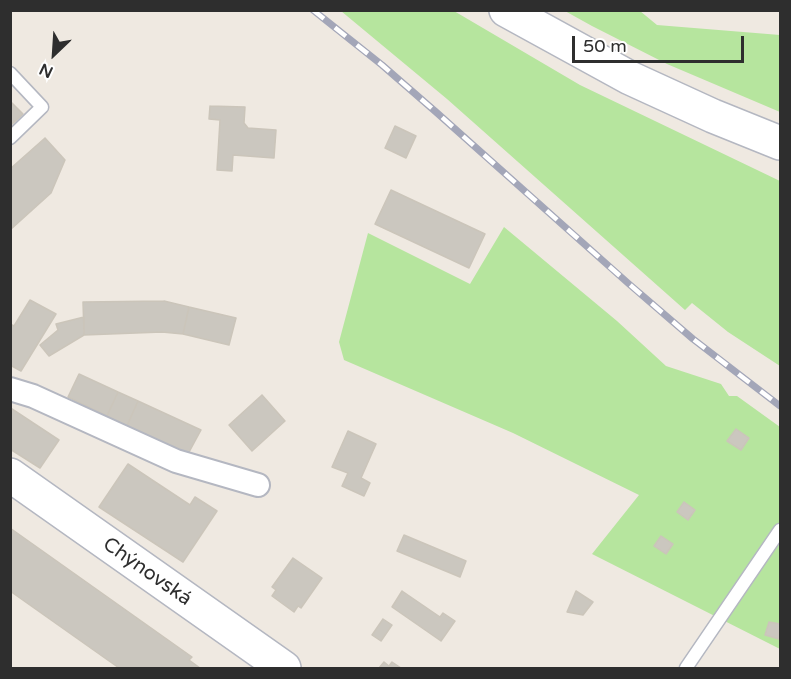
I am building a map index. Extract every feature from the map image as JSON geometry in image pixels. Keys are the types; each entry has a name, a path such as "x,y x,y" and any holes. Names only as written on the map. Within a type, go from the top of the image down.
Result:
{"street":[{"path":"506,10 630,78 712,116 780,143"},
{"path":"10,389 33,396 176,461 258,485"},
{"name":"Chýnovská","path":"10,475 284,669"}],"lane":[{"path":"10,73 42,107 10,138"},
{"path":"686,669 780,530"}],"green space":[{"path":"341,11 454,11 580,85 780,181 780,366 728,332 692,303 685,310 447,99"},
{"path":"565,11 640,11 657,25 780,35 780,112 667,64"},
{"path":"504,227 617,321 666,366 721,384 729,396 737,396 780,427 780,649 592,554 639,495 513,433 344,360 339,342 368,233 470,284"}],"building":[{"path":"10,101 23,114 10,126"},
{"path":"210,106 245,107 244,123 248,128 276,130 274,158 233,155 232,171 217,170 220,120 209,119"},
{"path":"395,126 416,136 406,158 385,148"},
{"path":"45,138 65,160 51,193 10,230 10,169"},
{"path":"391,190 485,234 469,268 375,224"},
{"path":"30,300 56,314 21,371 10,365 10,324 14,326"},
{"path":"164,301 189,307 183,334 162,332 84,335 83,302"},
{"path":"189,307 236,318 229,345 183,334"},
{"path":"84,317 84,335 49,356 40,345 58,330 56,324"},
{"path":"79,374 118,392 107,416 68,397"},
{"path":"118,392 138,401 127,426 107,416"},
{"path":"262,395 285,421 252,451 229,425"},
{"path":"138,401 201,430 188,454 127,426"},
{"path":"12,409 59,440 40,468 10,449 10,412"},
{"path":"736,429 749,438 741,450 727,441"},
{"path":"348,431 376,444 361,478 370,483 364,496 342,486 348,473 332,467"},
{"path":"128,464 190,505 195,497 217,511 183,562 99,507"},
{"path":"684,502 695,510 688,520 677,512"},
{"path":"10,528 192,657 189,660 200,668 119,668 10,591"},
{"path":"404,535 466,561 460,577 397,551"},
{"path":"661,536 673,544 666,554 654,546"},
{"path":"293,558 322,578 301,608 298,606 294,612 272,596 276,590 272,587"},
{"path":"402,591 440,617 443,613 455,621 441,641 392,607"},
{"path":"576,591 593,602 583,615 567,612"},
{"path":"383,619 392,625 381,641 372,635"},
{"path":"769,622 780,624 779,639 765,635"},
{"path":"384,662 389,666 392,662 401,668 379,668"}],"railway":[{"path":"313,10 382,65 693,339 780,406"}]}
